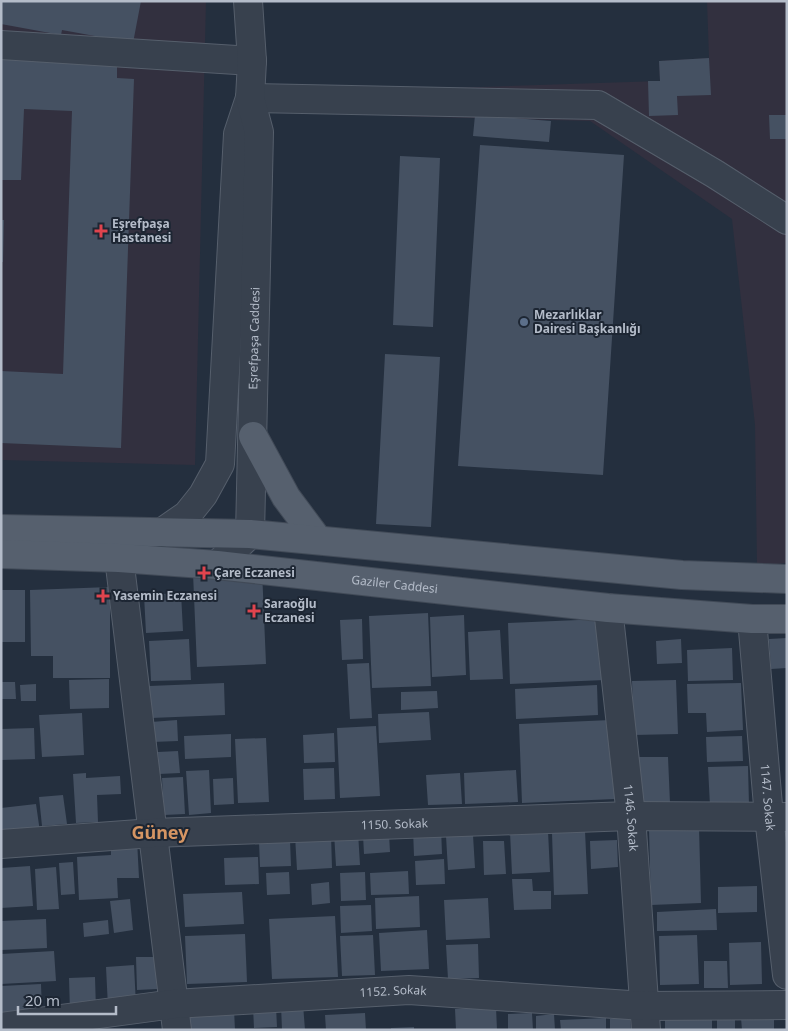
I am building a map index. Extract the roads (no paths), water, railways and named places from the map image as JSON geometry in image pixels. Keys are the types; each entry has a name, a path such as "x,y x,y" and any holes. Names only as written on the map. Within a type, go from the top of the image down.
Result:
{"main road":[{"path":"253,436 286,497 318,540"},
{"path":"1,529 250,534 682,575 787,578"},
{"name":"Gaziler Caddesi","path":"1,554 119,558 217,565 608,608 752,619 787,619"}],"street":[{"name":"Eşrefpaşa Caddesi","path":"161,533 187,515 204,495 220,464 238,134 250,98 252,61 248,1"},
{"path":"1,45 252,61"},
{"name":"Eşrefpaşa Caddesi","path":"250,98 259,132 250,534"},
{"path":"250,98 598,106 716,174 787,220"},
{"path":"217,565 250,534"},
{"path":"119,558 176,1017"},
{"name":"1146. Sokak","path":"608,608 631,816 645,1018"},
{"name":"1147. Sokak","path":"752,619 778,817 787,975"},
{"name":"1150. Sokak","path":"1,844 153,833 631,816 778,817"},
{"name":"1152. Sokak","path":"1,1027 176,1017 409,990 645,1018 787,1005"}],"place":[{"name":"Eşrefpaşa Hastanesi","path":"101,231"},
{"name":"Mezarlıklar Dairesi Başkanlığı","path":"524,322"},
{"name":"Çare Eczanesi","path":"204,573"},
{"name":"Yasemin Eczanesi","path":"103,596"},
{"name":"Saraoğlu Eczanesi","path":"254,611"}],"district":[{"name":"Güney","path":"160,833"}]}
